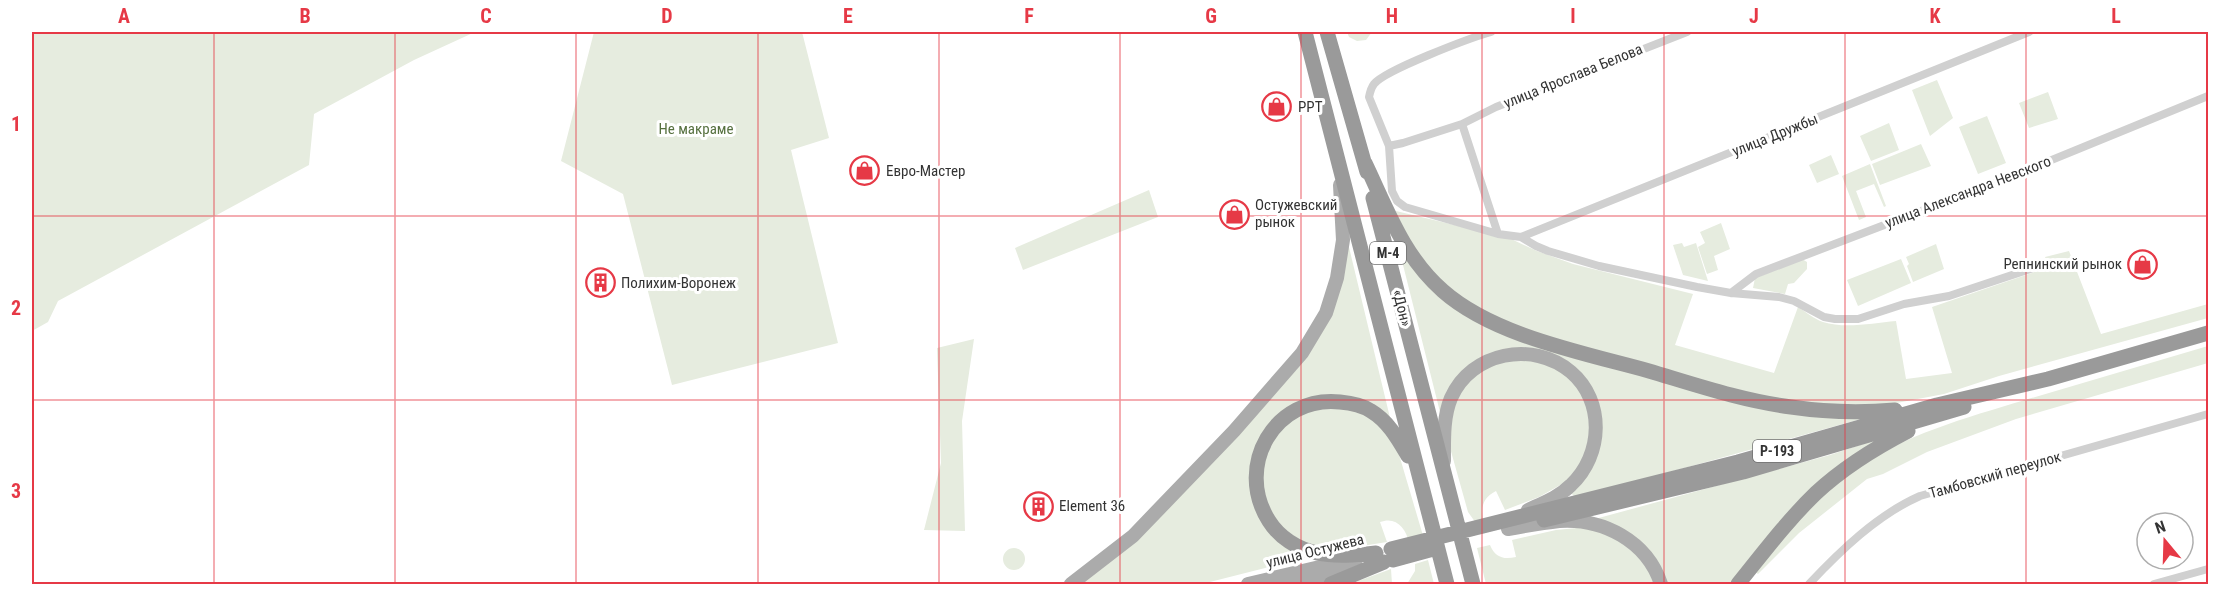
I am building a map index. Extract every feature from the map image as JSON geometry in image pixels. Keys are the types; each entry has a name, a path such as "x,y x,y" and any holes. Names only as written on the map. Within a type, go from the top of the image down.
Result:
{"highway":[{"name":"«Дон»","path":"1305,32 1447,585"},
{"name":"«Дон»","path":"1328,32 1365,164 1473,585"},
{"path":"1365,164 1394,227 1422,270 1454,300 1476,314 1502,326 1556,345 1710,389 1787,407 1815,411 1939,411"},
{"name":"Р-193","path":"1386,556 1939,411 2208,333"},
{"path":"1386,556 1315,553 1293,544 1276,532 1262,507 1257,488 1260,453 1270,433 1285,417 1312,404 1334,401 1364,407 1383,420 1409,457 1420,480"},
{"path":"1738,585 1771,542 1817,492 1851,465 1939,411"},
{"path":"1331,585 1386,556"}],"main road":[{"path":"1071,585 1110,556 1151,518 1290,369 1314,334 1334,291 1342,252 1338,159"},
{"path":"1444,475 1444,443 1448,408 1456,389 1474,370 1501,356 1519,353 1546,358 1572,372 1586,390 1595,411 1596,434 1591,456 1577,479 1566,490 1507,524"},
{"path":"1507,524 1585,522 1606,528 1622,535 1636,546 1654,568 1661,585"},
{"name":"улица Остужева","path":"1248,585 1386,556"},
{"name":"улица Остужева","path":"1290,585 1386,556"}],"street":[{"path":"1491,32 1446,48 1374,84 1369,97 1389,146 1391,184 1397,201 1405,207 1498,234 1521,237 1536,246 1587,263 1649,278 1731,293 1779,297 1824,317 1835,319 1858,319 1904,304 1961,293 2045,264"},
{"name":"улица Ярослава Белова","path":"1389,146 1462,124 1496,107 1687,32"},
{"name":"улица Дружбы","path":"1521,237 2029,32"},
{"name":"улица Александра Невского","path":"1731,293 1756,274 2010,177 2208,96"},
{"path":"1462,124 1498,234"},
{"name":"Тамбовский переулок","path":"1812,583 1853,541 1902,504 1931,493 2208,414"},
{"path":"2154,585 2208,569"}],"green space":[{"path":"32,32 475,32 414,60 314,114 309,165 58,301 48,322 32,331"},
{"name":"Не макраме","path":"594,32 802,32 829,138 791,150 838,343 672,385 623,194 561,161"},
{"path":"1347,32 1372,32 1366,40 1357,41 1349,37"},
{"path":"1937,80 1953,118 1930,136 1912,90"},
{"path":"2048,92 2058,119 2029,128 2019,103"},
{"path":"1987,116 2006,163 1978,174 1959,127"},
{"path":"1889,123 1899,150 1871,161 1860,136"},
{"path":"1921,144 1931,166 1880,185 1872,164"},
{"path":"1831,155 1839,174 1817,183 1809,165"},
{"path":"1870,164 1886,206 1884,207 1874,184 1856,191 1866,217 1859,220 1842,176"},
{"path":"1149,190 1158,217 1023,270 1015,248"},
{"path":"1396,211 1509,238 1573,264 1693,294 1675,345 1774,373 1798,307 1816,319 1832,324 1859,325 1896,321 1906,379 1952,373 1932,307 2049,267 2045,257 2069,251 2101,334 2208,304 2208,318 1999,376 1944,394 1886,405 1868,417 1576,498 1562,484 1539,497 1505,510 1496,491 1487,497 1483,504 1484,524 1478,526 1468,512 1440,412 1401,257"},
{"path":"1721,223 1730,249 1714,256 1718,270 1707,274 1698,247 1705,243 1700,232"},
{"path":"1348,243 1398,451 1424,539 1409,543 1403,528 1395,522 1386,521 1380,522 1387,542 1337,550 1202,584 1079,584 1297,369"},
{"path":"1682,243 1684,247 1696,243 1708,281 1683,275 1673,245"},
{"path":"1936,244 1944,269 1913,282 1906,257"},
{"path":"1802,259 1807,262 1807,269 1794,283 1788,284 1785,294 1753,288 1755,278"},
{"path":"1901,259 1911,283 1858,306 1847,280"},
{"path":"974,339 962,421 965,531 924,530 941,463 937,348"},
{"path":"2208,346 2208,363 2016,419 1927,452 1883,474 1867,479 1799,533 1758,574 1754,571 1814,503 1840,479 1893,447 1914,437 1980,414"},
{"path":"1875,440 1876,442 1731,584 1486,584 1477,548 1490,545 1500,557 1516,557 1512,540 1556,530 1577,528 1595,519 1830,455"},
{"path":"1010,548 1018,548 1025,555 1025,563 1018,570 1010,570 1003,563 1003,555"},
{"path":"1428,560 1434,584 1407,584 1415,571 1415,564"},
{"path":"1391,569 1392,584 1350,584"}],"place":[{"name":"РРТ","path":"1277,107"},
{"name":"Евро-Мастер","path":"865,171"},
{"name":"Остужевский рынок","path":"1234,214"},
{"name":"Репнинский рынок","path":"2143,264"},
{"name":"Полихим-Воронеж","path":"600,283"},
{"name":"Element 36","path":"1038,506"}]}
